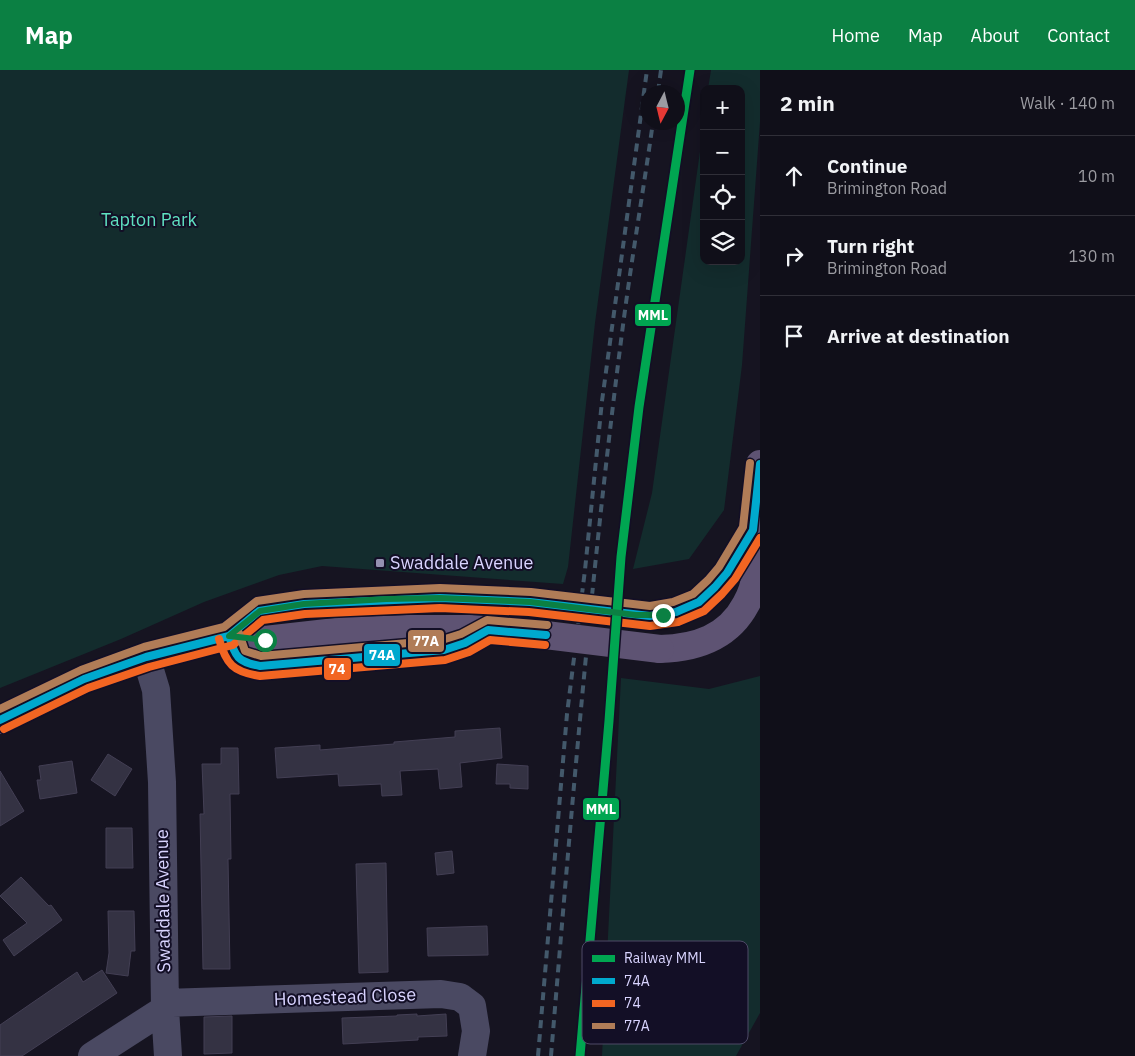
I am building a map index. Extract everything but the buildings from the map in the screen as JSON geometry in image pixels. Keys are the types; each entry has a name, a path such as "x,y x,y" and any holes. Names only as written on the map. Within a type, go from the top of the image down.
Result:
{"main road":[{"path":"0,720 84,679 146,657 229,636 265,640 346,631 468,629 521,632 660,649 685,648 699,644 719,634 733,623 752,593 755,576 753,530 760,464"},
{"path":"229,636 260,611 304,604 386,599 440,598 530,602 636,615 663,615 676,612 699,602 715,587 753,530"}],"street":[{"name":"Swaddale Avenue","path":"146,657 156,690 162,782 164,1006 168,1056"},
{"name":"Homestead Close","path":"164,1006 441,994 460,997 472,1006 476,1031 472,1056"},
{"path":"92,1056 164,1006"}],"green space":[{"name":"Tapton Park","path":"0,70 629,70 595,323 568,567 563,584 322,566 279,575 204,602 121,639 0,688"},
{"path":"711,70 760,70 760,122 742,365 724,510 689,559 633,569 652,493 700,151 700,265 745,265 745,85 709,85"},
{"path":"760,676 760,1013 748,1034 748,941 608,941 621,678 709,689"},
{"path":"603,1044 743,1044 736,1056 602,1056"}],"railway":[{"path":"538,1056 567,714 585,570 602,401 647,70"},
{"path":"659,85 661,70"},
{"path":"551,1056 591,604 626,306 652,130"}],"rail line":[{"name":"MML","path":"590,941 621,557 639,407 690,70"},
{"name":"MML","path":"580,1056 582,1033"}],"transit line":[{"name":"77A","path":"0,709 81,670 144,647 224,627 257,601 304,594 440,588 531,592 650,606 673,602 693,594 708,580 719,567 743,527 750,463"},
{"name":"74A","path":"0,720 84,679 146,657 229,636 259,611 304,604 440,598 530,602 650,616 676,612 699,602 715,587 727,573 753,530 760,464"},
{"name":"74","path":"4,729 88,688 149,667 233,645 263,620 305,614 440,608 529,612 650,626 678,622 704,611 722,594 735,579 760,538"},
{"name":"77A","path":"239,633 245,651 261,656 442,640 461,634 487,620 547,625"},
{"name":"74A","path":"229,636 238,657 247,663 260,666 444,650 465,643 488,630 546,635"},
{"name":"74","path":"219,639 225,655 232,665 243,672 260,676 445,660 469,652 490,640 545,645"}],"place":[{"name":"Swaddale Avenue","path":"380,563"}],"route":[{"path":"265,640 229,636 260,611 304,604 386,599 440,598 530,602 636,615 663,615"}]}
